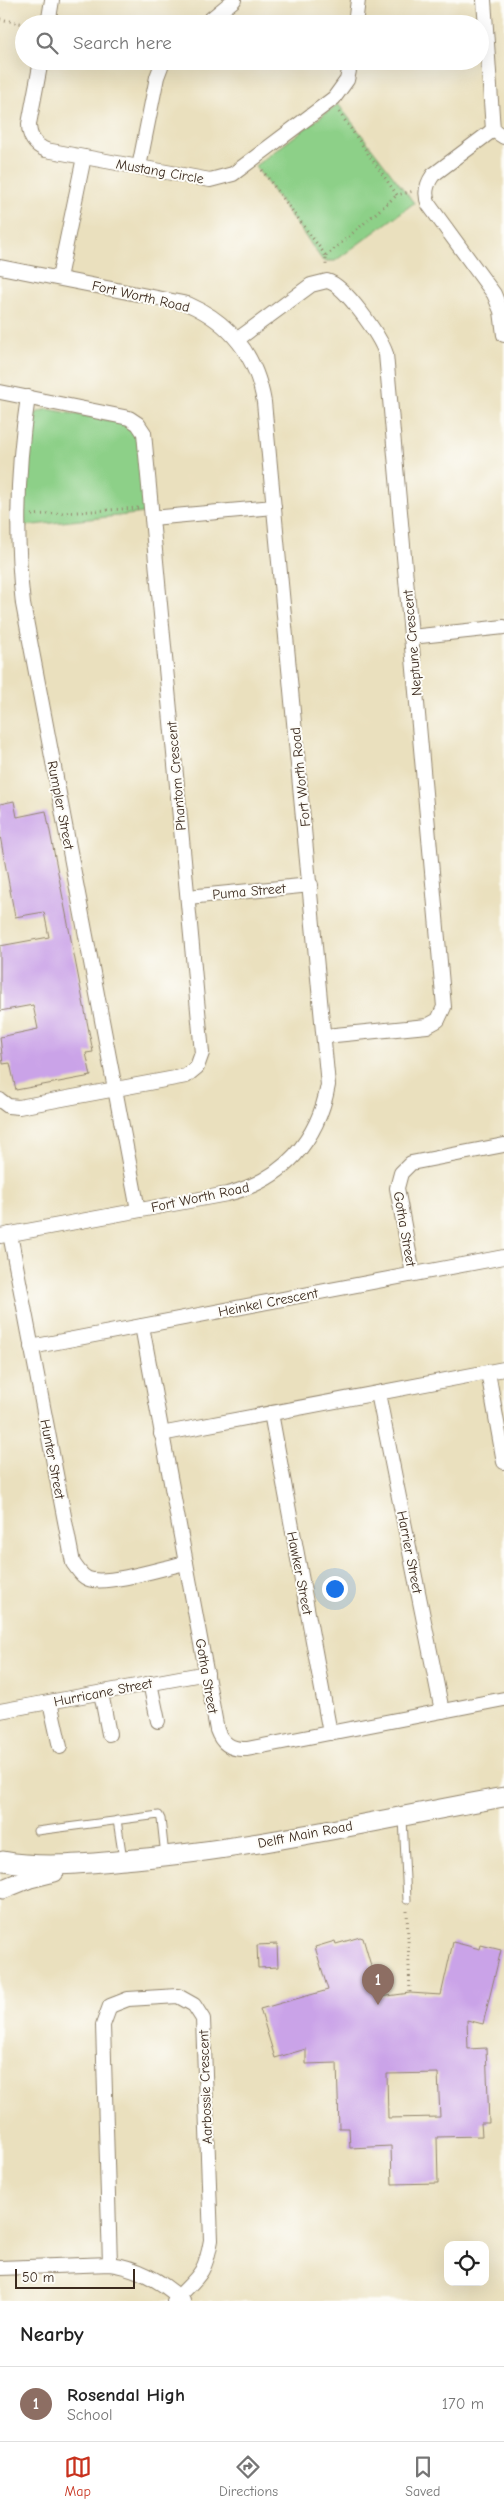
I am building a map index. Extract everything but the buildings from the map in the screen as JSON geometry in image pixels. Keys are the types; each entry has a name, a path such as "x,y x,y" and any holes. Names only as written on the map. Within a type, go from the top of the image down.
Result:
{"street":[{"path":"50,15 52,0"},
{"path":"216,15 234,0"},
{"path":"356,15 358,0"},
{"path":"484,0 486,15"},
{"path":"489,44 499,133 433,175 426,188 429,205 494,294 501,311 504,334"},
{"name":"Mustang Circle","path":"39,70 29,124 30,134 42,148 210,180 232,174 331,101 345,84 348,70"},
{"path":"139,167 160,70"},
{"path":"60,278 84,157"},
{"name":"Fort Worth Road","path":"0,267 188,304 215,318 238,339 253,362 262,388 311,885 328,1085 326,1101 314,1132 294,1157 270,1177 242,1190 5,1235"},
{"path":"238,339 311,285 327,281"},
{"name":"Neptune Crescent","path":"325,1036 427,1026 438,1020 443,1012 444,1002 386,354 380,340 341,289 327,281"},
{"name":"Phantom Crescent","path":"0,392 129,418 138,424 145,438 202,1052 200,1063 186,1076 19,1107 8,1106 0,1100"},
{"name":"Rumpler Street","path":"28,397 20,444 17,516 24,604 138,1210"},
{"path":"152,513 274,507"},
{"path":"411,637 504,628"},
{"name":"Puma Street","path":"188,897 311,885"},
{"name":"Gotha Street","path":"413,1274 397,1188 401,1173 411,1163 504,1145"},
{"name":"Hunter Street","path":"5,1235 32,1347 73,1563 83,1576 93,1580 109,1579 186,1563"},
{"name":"Heinkel Crescent","path":"32,1347 504,1257"},
{"name":"Gotha Street","path":"142,1326 217,1730 222,1740 232,1748 247,1749 504,1699"},
{"path":"161,1434 504,1369"},
{"path":"488,1372 504,1462"},
{"name":"Harrier Street","path":"378,1393 442,1711"},
{"name":"Hawker Street","path":"271,1413 330,1733"},
{"name":"Hurricane Street","path":"0,1711 207,1673"},
{"path":"150,1683 158,1721"},
{"path":"101,1692 110,1734"},
{"path":"50,1702 60,1747"},
{"name":"Delft Main Road","path":"2,1859 30,1864 114,1861 221,1849 504,1796"},
{"path":"2,1859 8,1875 2,1890"},
{"name":"Delft Main Road","path":"2,1890 36,1876 114,1861"},
{"name":"Aarbossie Crescent","path":"110,2264 103,2025 110,2006 128,1999 178,1996 194,2004 203,2019 211,2240 207,2263 196,2280 178,2300"},
{"path":"0,2268 110,2264 126,2266 160,2282 178,2300"}],"lane":[{"path":"403,1815 407,1900"},
{"path":"37,1831 159,1816 161,1819 165,1856"},
{"path":"114,1861 117,1820"}],"path":[{"path":"0,19 15,22"},
{"path":"331,101 396,195"},
{"path":"254,158 326,256 327,281"},
{"path":"326,256 396,195 426,188"},
{"path":"17,516 152,513"},
{"path":"407,1900 410,1993"}],"green space":[{"path":"338,104 414,203 335,261 323,261 255,166"},
{"path":"48,409 127,424 134,430 139,437 145,513 24,526 24,470 28,427 35,414"}],"place":[{"name":"Rosendal High","path":"378,2005"}]}
